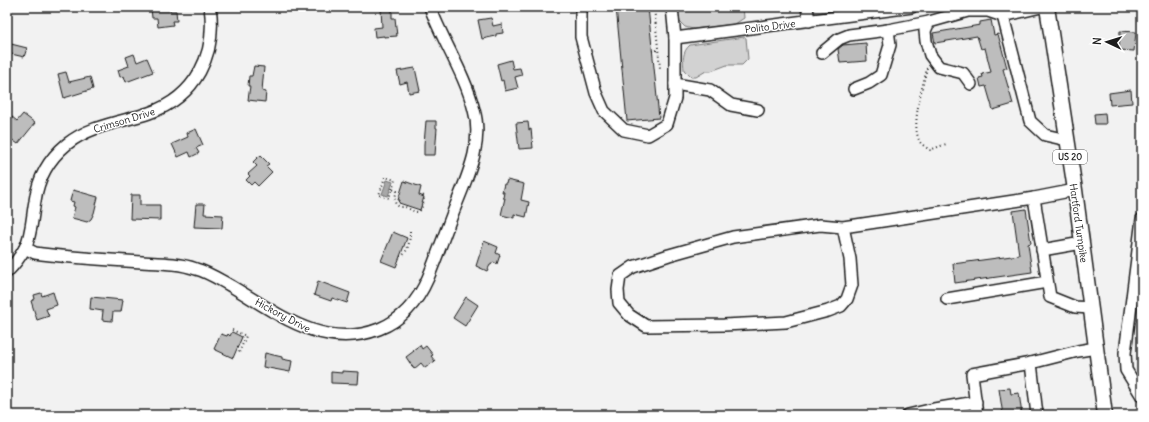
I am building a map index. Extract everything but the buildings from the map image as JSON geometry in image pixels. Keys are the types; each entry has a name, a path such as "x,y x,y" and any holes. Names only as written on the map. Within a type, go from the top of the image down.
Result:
{"main road":[{"name":"Hartford Turnpike","path":"1047,7 1075,190 1090,308 1106,415"}],"street":[{"name":"Crimson Drive","path":"7,272 17,261 25,248 31,228 37,189 46,169 59,151 88,131 160,109 179,97 195,80 210,48 212,25 210,7"},
{"name":"Hickory Drive","path":"25,248 35,253 42,254 175,265 196,269 215,277 298,325 318,333 351,336 362,335 382,328 410,308 424,289 469,170 476,147 477,122 475,111 469,93 430,7"},
{"path":"581,7 581,37 596,93 604,111 624,130 648,134 667,124 676,98 675,38 672,7"},
{"path":"807,7 809,21"},
{"name":"Polito Drive","path":"675,38 912,7"},
{"path":"822,53 839,39 849,35 888,30 929,22 968,11 988,11 1003,16 1041,7"},
{"path":"1003,16 1030,121 1045,135 1067,140"},
{"path":"929,22 925,31 930,55 939,67 963,73 971,84"},
{"path":"854,89 869,83 881,75 890,45 888,30"},
{"path":"675,84 710,90 730,105 758,110"},
{"path":"843,227 850,259 852,285 847,299 841,306 828,311 786,322 724,325 646,326 629,316 619,303 618,290 620,276 633,267 662,257 733,237 820,225 843,227 1034,198 1075,190"},
{"path":"1034,198 1050,297 1075,307 1090,308"},
{"path":"1142,219 1137,266 1126,336 1125,355 1126,370 1142,396"},
{"path":"1042,250 1082,243"},
{"path":"947,299 1047,282"},
{"path":"977,415 972,374 1031,363 1096,348"},
{"path":"1031,363 1038,415"},
{"path":"908,415 976,402"}],"path":[{"path":"654,7 660,68"},
{"path":"652,51 658,50"},
{"path":"930,55 919,104 916,127 920,142 930,150 946,144"},
{"path":"385,177 395,180 392,189 389,198 379,195 385,177"},
{"path":"392,189 397,191 395,203 398,206 406,206 414,212 419,212 424,198 421,194"},
{"path":"400,256 402,256 406,251 410,239 410,230"},
{"path":"232,330 246,336 238,355"}],"shaded area":[{"path":"680,7 710,7 711,9 743,7 744,18 735,24 693,29 685,27 679,21 678,12"},
{"path":"744,37 746,38 748,59 742,65 727,65 711,71 706,71 696,77 691,77 684,70 684,53 690,45"},
{"path":"387,180 393,182 388,196 382,194"}]}
